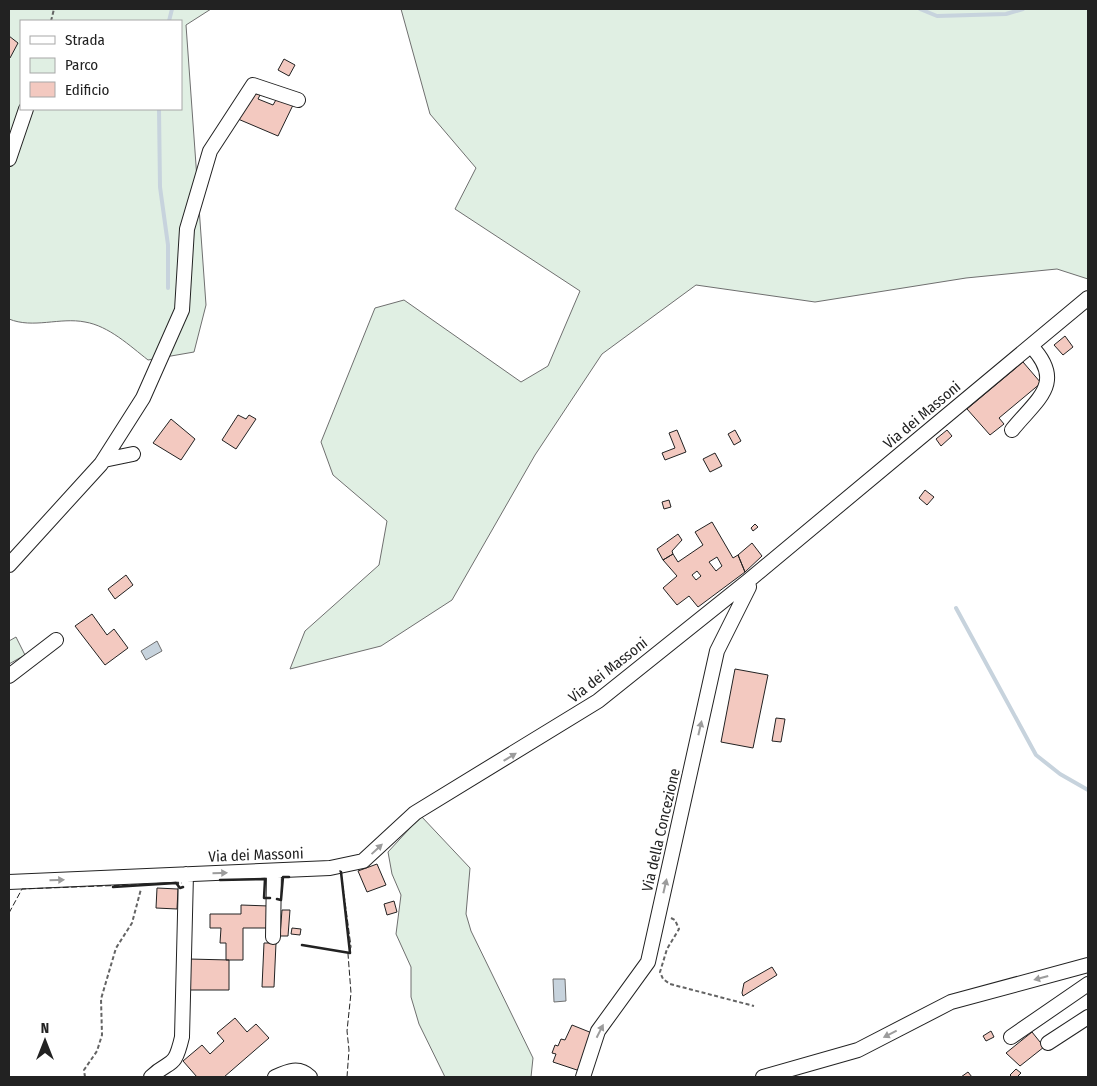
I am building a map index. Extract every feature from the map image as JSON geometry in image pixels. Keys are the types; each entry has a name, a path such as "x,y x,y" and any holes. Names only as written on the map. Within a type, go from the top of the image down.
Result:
{"street":[{"path":"9,565 104,460 143,398 182,310 186,229 210,151 253,85 298,100"},
{"path":"9,159 26,110"},
{"name":"Via dei Massoni","path":"9,882 330,868 363,861 416,813 598,701 748,581 1088,298"},
{"path":"1012,430 1047,385 1045,362 1030,346"},
{"path":"104,460 133,454"},
{"name":"Via della Concezione","path":"584,1077 598,1031 648,962 717,651 750,588 748,581"},
{"path":"9,676 56,640"},
{"path":"273,937 274,871"},
{"path":"150,1077 178,1057 182,1037 186,874"},
{"path":"763,1077 858,1050 951,1002 1088,965"},
{"path":"1011,1037 1088,984"},
{"path":"1048,1043 1088,1017"},
{"path":"275,1077 290,1070 302,1070 310,1077"}],"path":[{"path":"85,1077 84,1070 97,1051 102,1035 101,999 116,948 132,923 137,908 141,876"},
{"path":"659,913 675,920 679,929 667,949 660,972 663,979 670,984 702,994 754,1006"}],"green space":[{"path":"9,9 211,9 186,25 206,305 194,352 148,360 119,337 94,324 76,321 18,322 9,319"},
{"path":"401,9 1088,9 1088,279 1057,269 966,278 815,302 696,285 602,354 535,455 452,600 381,646 290,669 305,631 379,565 387,521 333,475 321,442 375,308 404,300 521,382 548,366 580,291 455,209 476,168 430,114"},
{"path":"16,637 25,655 9,664 9,641"},
{"path":"421,816 470,868 466,914 471,931 533,1058 531,1077 445,1077 419,1024 411,997 411,967 396,934 401,895 392,874 388,852"}],"shaded area":[{"path":"157,641 162,651 146,660 141,651"},
{"path":"553,979 565,979 566,1001 554,1002"}],"building":[{"path":"9,36 18,43 10,58 9,57"},
{"path":"284,59 295,65 289,76 278,70"},
{"path":"253,90 261,93 258,99 273,105 277,98 293,105 278,136 238,119"},
{"path":"1065,336 1073,347 1063,355 1054,345"},
{"path":"1023,362 1041,383 999,418 1004,424 990,435 967,409"},
{"path":"238,415 246,419 249,415 256,419 236,449 222,440"},
{"path":"171,419 195,439 181,460 153,443"},
{"path":"677,430 686,452 665,460 662,453 675,448 669,433"},
{"path":"735,430 741,441 734,445 728,434"},
{"path":"947,430 952,436 941,446 936,439"},
{"path":"715,453 722,466 710,472 703,459"},
{"path":"925,490 934,497 927,505 919,498"},
{"path":"669,500 671,507 664,509 662,502"},
{"path":"712,522 733,558 738,555 745,572 698,607 689,596 677,605 663,588 677,576 663,560 673,554 678,562 703,545 695,532","holes":["717,557 722,566 716,571 709,562","697,571 701,576 696,580 692,575"]},
{"path":"755,524 758,527 753,531 751,528"},
{"path":"678,534 682,540 672,551 673,554 663,560 657,549"},
{"path":"752,543 762,556 745,572 738,555"},
{"path":"126,575 133,585 115,599 108,589"},
{"path":"92,614 107,635 114,629 128,648 105,665 75,626"},
{"path":"735,669 768,675 753,748 721,742"},
{"path":"776,718 785,719 781,742 772,741"},
{"path":"377,864 386,885 367,892 358,871"},
{"path":"157,888 178,889 177,909 156,908"},
{"path":"394,901 397,912 387,915 384,904"},
{"path":"241,905 269,906 269,928 243,928 243,960 226,960 226,943 220,943 221,928 210,928 210,914 241,914"},
{"path":"282,910 290,910 288,936 280,936"},
{"path":"292,928 301,929 300,935 291,934"},
{"path":"264,943 276,943 274,987 262,987"},
{"path":"189,959 229,960 229,990 189,990"},
{"path":"772,967 777,975 743,996 744,983"},
{"path":"235,1018 247,1032 256,1024 269,1038 224,1077 197,1077 183,1061 202,1045 210,1054 224,1041 217,1033"},
{"path":"572,1025 592,1033 580,1071 553,1062 556,1054 552,1053 555,1045 558,1046 561,1039 565,1040"},
{"path":"991,1031 994,1037 986,1041 983,1036"},
{"path":"1032,1032 1044,1047 1020,1066 1006,1053"},
{"path":"1016,1069 1021,1073 1017,1077 1012,1077 1010,1075"},
{"path":"968,1072 972,1077 961,1077"}],"waterway":[{"path":"169,20 172,9"},
{"path":"920,9 937,16 1006,14 1023,9"},
{"path":"159,110 160,187 168,245 168,288"},
{"path":"956,608 1036,755 1060,774 1088,790"}],"fence":[{"path":"339,871 341,871 351,947 348,954 351,993 347,1031 349,1050 347,1077"},
{"path":"9,913 22,889 182,883"}],"wall":[{"path":"302,945 350,953 341,872"},
{"path":"277,899 281,900 283,877 289,877"},
{"path":"220,880 265,879 264,898 270,898"},
{"path":"113,887 176,883 180,888 183,887"}]}
